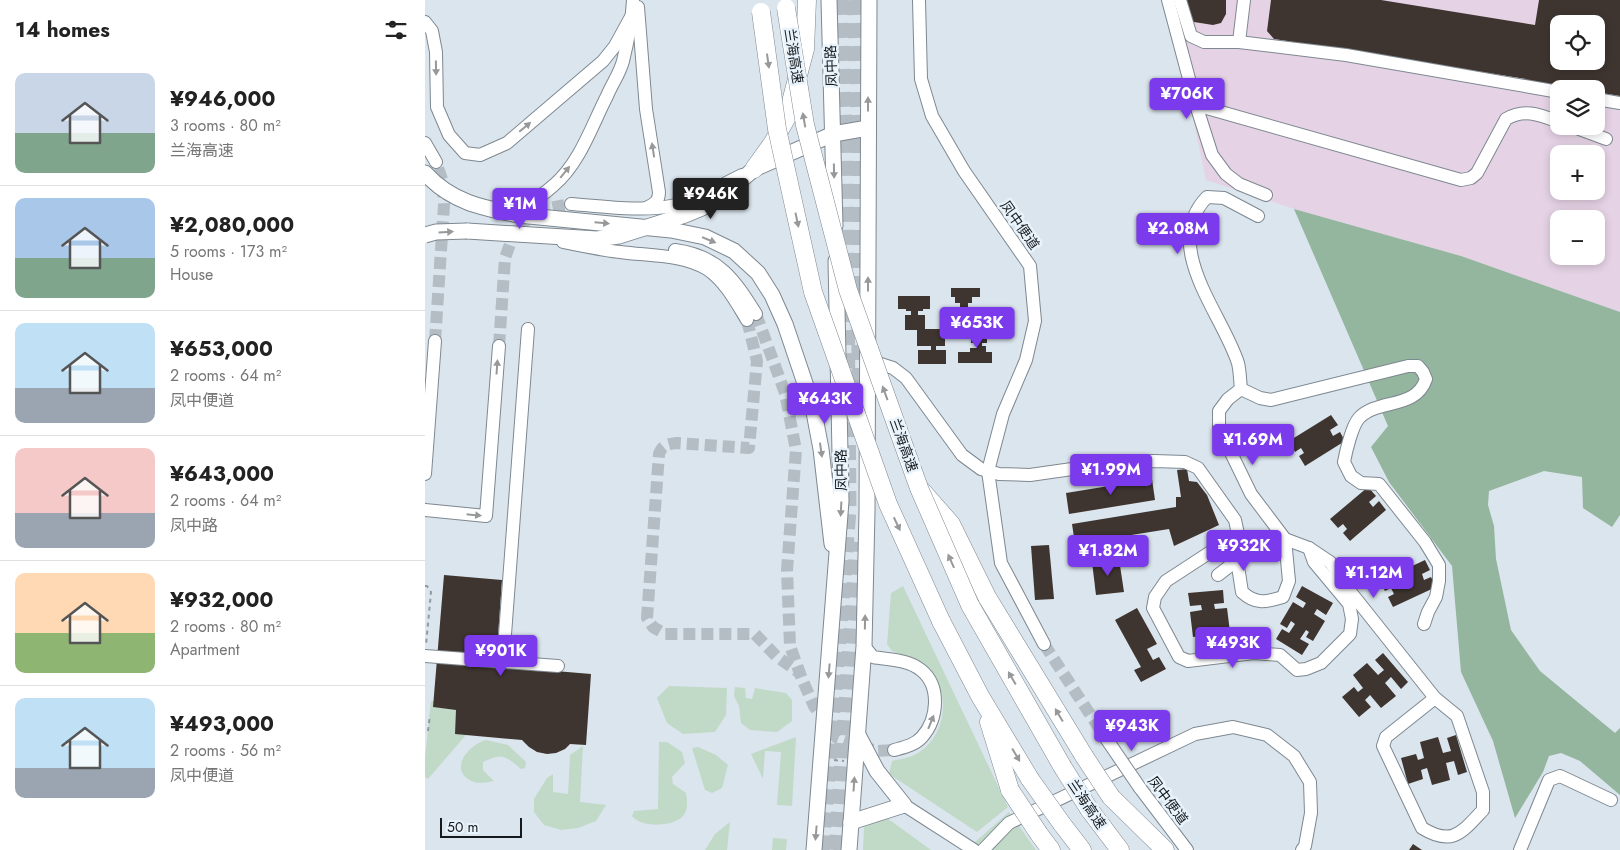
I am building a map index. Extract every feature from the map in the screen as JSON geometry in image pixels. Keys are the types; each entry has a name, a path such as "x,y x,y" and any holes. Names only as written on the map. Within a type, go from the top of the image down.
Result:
{"highway":[{"path":"755,169 773,144 787,117 805,49 807,0"},
{"name":"兰海高速","path":"786,4 805,125 849,290 919,488 970,605 1062,766 1089,809 1120,850"},
{"name":"兰海高速","path":"760,6 777,129 813,292 888,504 941,621 980,696 1031,779 1082,850"},
{"path":"919,488 951,524 987,597 1084,756 1111,797 1151,850"},
{"path":"980,696 1010,790 1051,850"},
{"path":"1111,797 1165,850"}],"main road":[{"name":"凤中路","path":"814,850 841,501 829,0"},
{"name":"凤中路","path":"849,850 864,646 867,502 869,0"},
{"path":"425,235 436,232 467,231 597,239 619,236 685,216 702,208 726,193 755,169 833,134 868,128"},
{"path":"425,173 449,194"},
{"path":"425,182 471,205 495,211 671,230 705,237 734,251 758,273 772,295 785,324 813,407 821,450 836,585"},
{"path":"851,822 904,805 877,771 858,735"}],"street":[{"path":"495,211 522,206 538,197 555,184 569,168 581,148 623,63 633,0"},
{"path":"637,0 646,109 659,192 659,198 656,203 646,208"},
{"name":"凤中便道","path":"919,0 921,79 932,116 964,171 1030,266 1035,321 1026,360 1003,414 988,471 1001,563 1045,644"},
{"path":"1168,0 1196,105 1213,156 1226,174 1239,184 1266,195"},
{"path":"1180,0 1191,36 1204,42 1239,42 1346,55 1550,90"},
{"path":"1239,42 1244,0"},
{"path":"425,22 432,31 435,52 437,107 449,135 465,153 480,155 507,143 603,61 615,46 632,15"},
{"path":"1605,100 1620,103"},
{"path":"1196,105 1461,180 1471,178 1477,173 1506,119 1515,114 1533,113 1550,119"},
{"path":"1595,135 1606,139"},
{"path":"425,143 436,162"},
{"path":"571,204 646,208 670,206 682,203 755,169"},
{"path":"1241,389 1238,364 1194,271 1190,247 1192,222 1199,206 1207,197 1224,198 1258,216"},
{"path":"531,235 595,249 621,252 669,249 692,252 711,261 728,275 751,317"},
{"path":"503,661 527,330"},
{"path":"425,474 435,341"},
{"path":"425,510 487,516 499,346"},
{"path":"868,360 893,368 906,378 962,455 981,469 999,474 1030,475 1121,462 1154,460 1185,462 1199,468 1235,520 1238,534 1253,548"},
{"path":"1241,389 1260,398 1271,400 1408,366 1418,366 1423,372 1426,379 1423,388 1415,396 1378,408 1358,419 1343,462 1351,476 1361,483 1379,484 1425,542 1439,565 1436,597 1424,624"},
{"path":"1237,560 1242,592 1251,599 1267,601 1283,597 1289,581 1285,539 1251,494 1219,428 1219,411 1228,399 1241,389"},
{"path":"1238,534 1166,581 1155,597 1153,608 1179,657 1187,661 1254,653 1280,655 1297,670 1306,669 1321,663 1351,634 1352,619 1349,604 1314,562 1309,548"},
{"path":"1218,575 1253,548 1285,539 1309,548 1330,562 1349,590 1435,698 1457,716 1483,792 1483,810 1455,837 1433,834 1422,828 1383,746 1386,738 1435,698"},
{"path":"864,646 873,657 912,664 923,671 935,692 933,717 928,729 914,743 894,750"},
{"path":"425,656 559,666"},
{"name":"凤中便道","path":"983,850 1009,823 1195,734 1233,727 1267,735 1294,756 1310,782 1311,812 1305,846 1302,850"},
{"name":"凤中便道","path":"1101,731 1140,788 1187,850"},
{"path":"1520,850 1549,780 1561,776 1611,800"},
{"path":"904,805 974,850"}],"path":[{"path":"425,586 431,592 425,656"},
{"path":"428,731 430,715"},
{"path":"425,723 429,724"}],"shaded area":[{"path":"1168,0 1620,0 1620,312 1461,256 1294,209 1206,180"}],"green space":[{"path":"1294,209 1461,256 1620,312 1620,515 1612,527 1583,508 1582,477 1544,471 1489,491 1488,505 1494,526 1496,559 1511,630 1540,671 1615,733 1620,728 1620,795 1580,761 1561,753 1549,756 1543,772 1515,818 1493,741 1461,672 1452,566 1389,482 1371,447 1388,426"},
{"path":"903,586 1008,807 977,832 889,774 892,761 915,755 928,745 936,735 943,711 939,686 933,674 924,665 892,651 887,644 891,593"},
{"path":"669,686 727,688 726,715 715,732 683,734 667,723 657,698"},
{"path":"735,687 745,688 746,698 752,699 755,688 786,693 792,700 792,721 777,732 750,730 741,723 739,706 734,696"},
{"path":"431,701 452,701 478,721 428,779 425,777 425,758"},
{"path":"796,737 792,806 777,805 781,752 765,751 763,779 751,754"},
{"path":"486,740 508,745 526,762 525,768 521,769 503,757 495,757 483,762 483,770 494,781 476,783 466,778 461,766 463,759 472,747"},
{"path":"659,742 667,742 682,752 685,763 672,777 673,784 686,793 687,808 683,816 678,820 657,825 642,823 632,816 634,811 658,809"},
{"path":"583,746 580,802 606,805 596,821 578,828 561,830 544,825 534,812 534,799 547,778 553,774 553,792 568,794 570,755"},
{"path":"698,747 716,755 728,765 722,788 712,793 705,790 692,748"},
{"path":"1009,812 1036,850 966,850"},
{"path":"887,818 931,850 863,850 864,827"},
{"path":"730,822 727,850 705,850 715,834"},
{"path":"773,838 787,839 786,850 772,850"}],"building":[{"path":"1182,0 1226,0 1226,14 1221,23 1213,25 1194,22 1189,19"},
{"path":"1271,0 1381,0 1535,25 1539,0 1620,0 1620,96 1605,94 1605,80 1550,80 1550,85 1526,81 1526,79 1274,39 1267,31"},
{"path":"951,288 980,288 980,297 972,297 972,303 968,303 968,307 973,307 973,312 977,312 977,323 951,323 950,313 954,313 954,308 960,308 960,303 955,303 955,297 951,297"},
{"path":"898,296 930,296 930,309 918,311 918,315 925,315 925,329 945,329 945,346 936,346 936,350 946,350 946,364 918,364 918,350 931,350 931,346 917,346 917,330 905,330 905,315 911,315 911,311 898,309"},
{"path":"968,330 991,330 991,337 987,337 987,343 982,343 982,346 986,346 986,352 992,352 992,363 958,363 958,352 970,352 970,348 977,348 977,343 971,343 971,337 968,337"},
{"path":"1331,415 1338,425 1330,430 1333,436 1340,432 1345,441 1305,466 1299,456 1304,453 1301,448 1295,452 1289,441"},
{"path":"1187,469 1189,481 1197,482 1207,495 1219,525 1174,546 1169,529 1075,544 1072,524 1176,507 1176,497 1181,497 1177,470"},
{"path":"1152,479 1155,500 1069,514 1066,493"},
{"path":"1368,487 1376,496 1369,502 1373,507 1379,501 1386,510 1350,541 1343,533 1347,529 1343,524 1338,528 1330,519"},
{"path":"1049,545 1054,599 1035,600 1031,546"},
{"path":"1119,559 1124,592 1096,595 1092,562"},
{"path":"1425,560 1430,570 1422,574 1424,580 1431,577 1436,587 1393,607 1388,597 1394,594 1391,588 1385,591 1380,581"},
{"path":"444,575 502,580 496,666 591,674 586,745 570,744 565,749 556,753 547,754 537,752 522,740 455,734 456,710 433,707"},
{"path":"1302,586 1333,603 1326,615 1317,609 1314,614 1325,621 1313,641 1306,637 1309,632 1306,630 1300,639 1309,644 1302,655 1276,639 1282,629 1289,633 1295,624 1291,621 1287,628 1280,624 1293,602 1303,608 1306,603 1296,597"},
{"path":"1223,590 1224,603 1214,604 1215,609 1227,608 1230,632 1221,633 1221,627 1216,627 1218,638 1227,637 1229,649 1198,652 1197,640 1205,639 1204,628 1200,629 1201,636 1193,637 1190,612 1202,610 1201,605 1190,606 1188,593"},
{"path":"1137,608 1157,644 1147,649 1153,660 1159,657 1166,669 1141,682 1134,670 1141,667 1115,620"},
{"path":"1383,653 1408,682 1401,689 1391,677 1385,683 1396,696 1381,708 1370,695 1365,700 1371,707 1359,717 1342,697 1354,687 1358,692 1363,688 1353,675 1367,663 1378,675 1384,670 1375,660"},
{"path":"1456,735 1467,772 1458,775 1454,761 1446,763 1450,780 1432,785 1427,768 1421,770 1423,779 1408,784 1401,758 1416,754 1418,760 1424,758 1420,742 1438,737 1443,753 1451,751 1447,738"},
{"path":"1413,844 1422,850 1409,850"}],"tunnel":[{"path":"840,0 845,126 847,268"},
{"path":"854,0 859,127 859,417"},
{"path":"435,341 444,205 443,182 436,162"},
{"path":"499,346 505,258 513,236 524,222 544,209 571,204"},
{"path":"822,850 849,510 847,294"},
{"path":"756,314 785,393 796,450 787,570 790,646 814,706 837,738 876,751 894,750"},
{"path":"747,320 757,361 749,448 677,443 665,446 660,451 647,618 653,627 665,634 755,634 776,656 800,673"},
{"path":"836,850 857,542"},
{"path":"1044,644 1101,731"}]}
